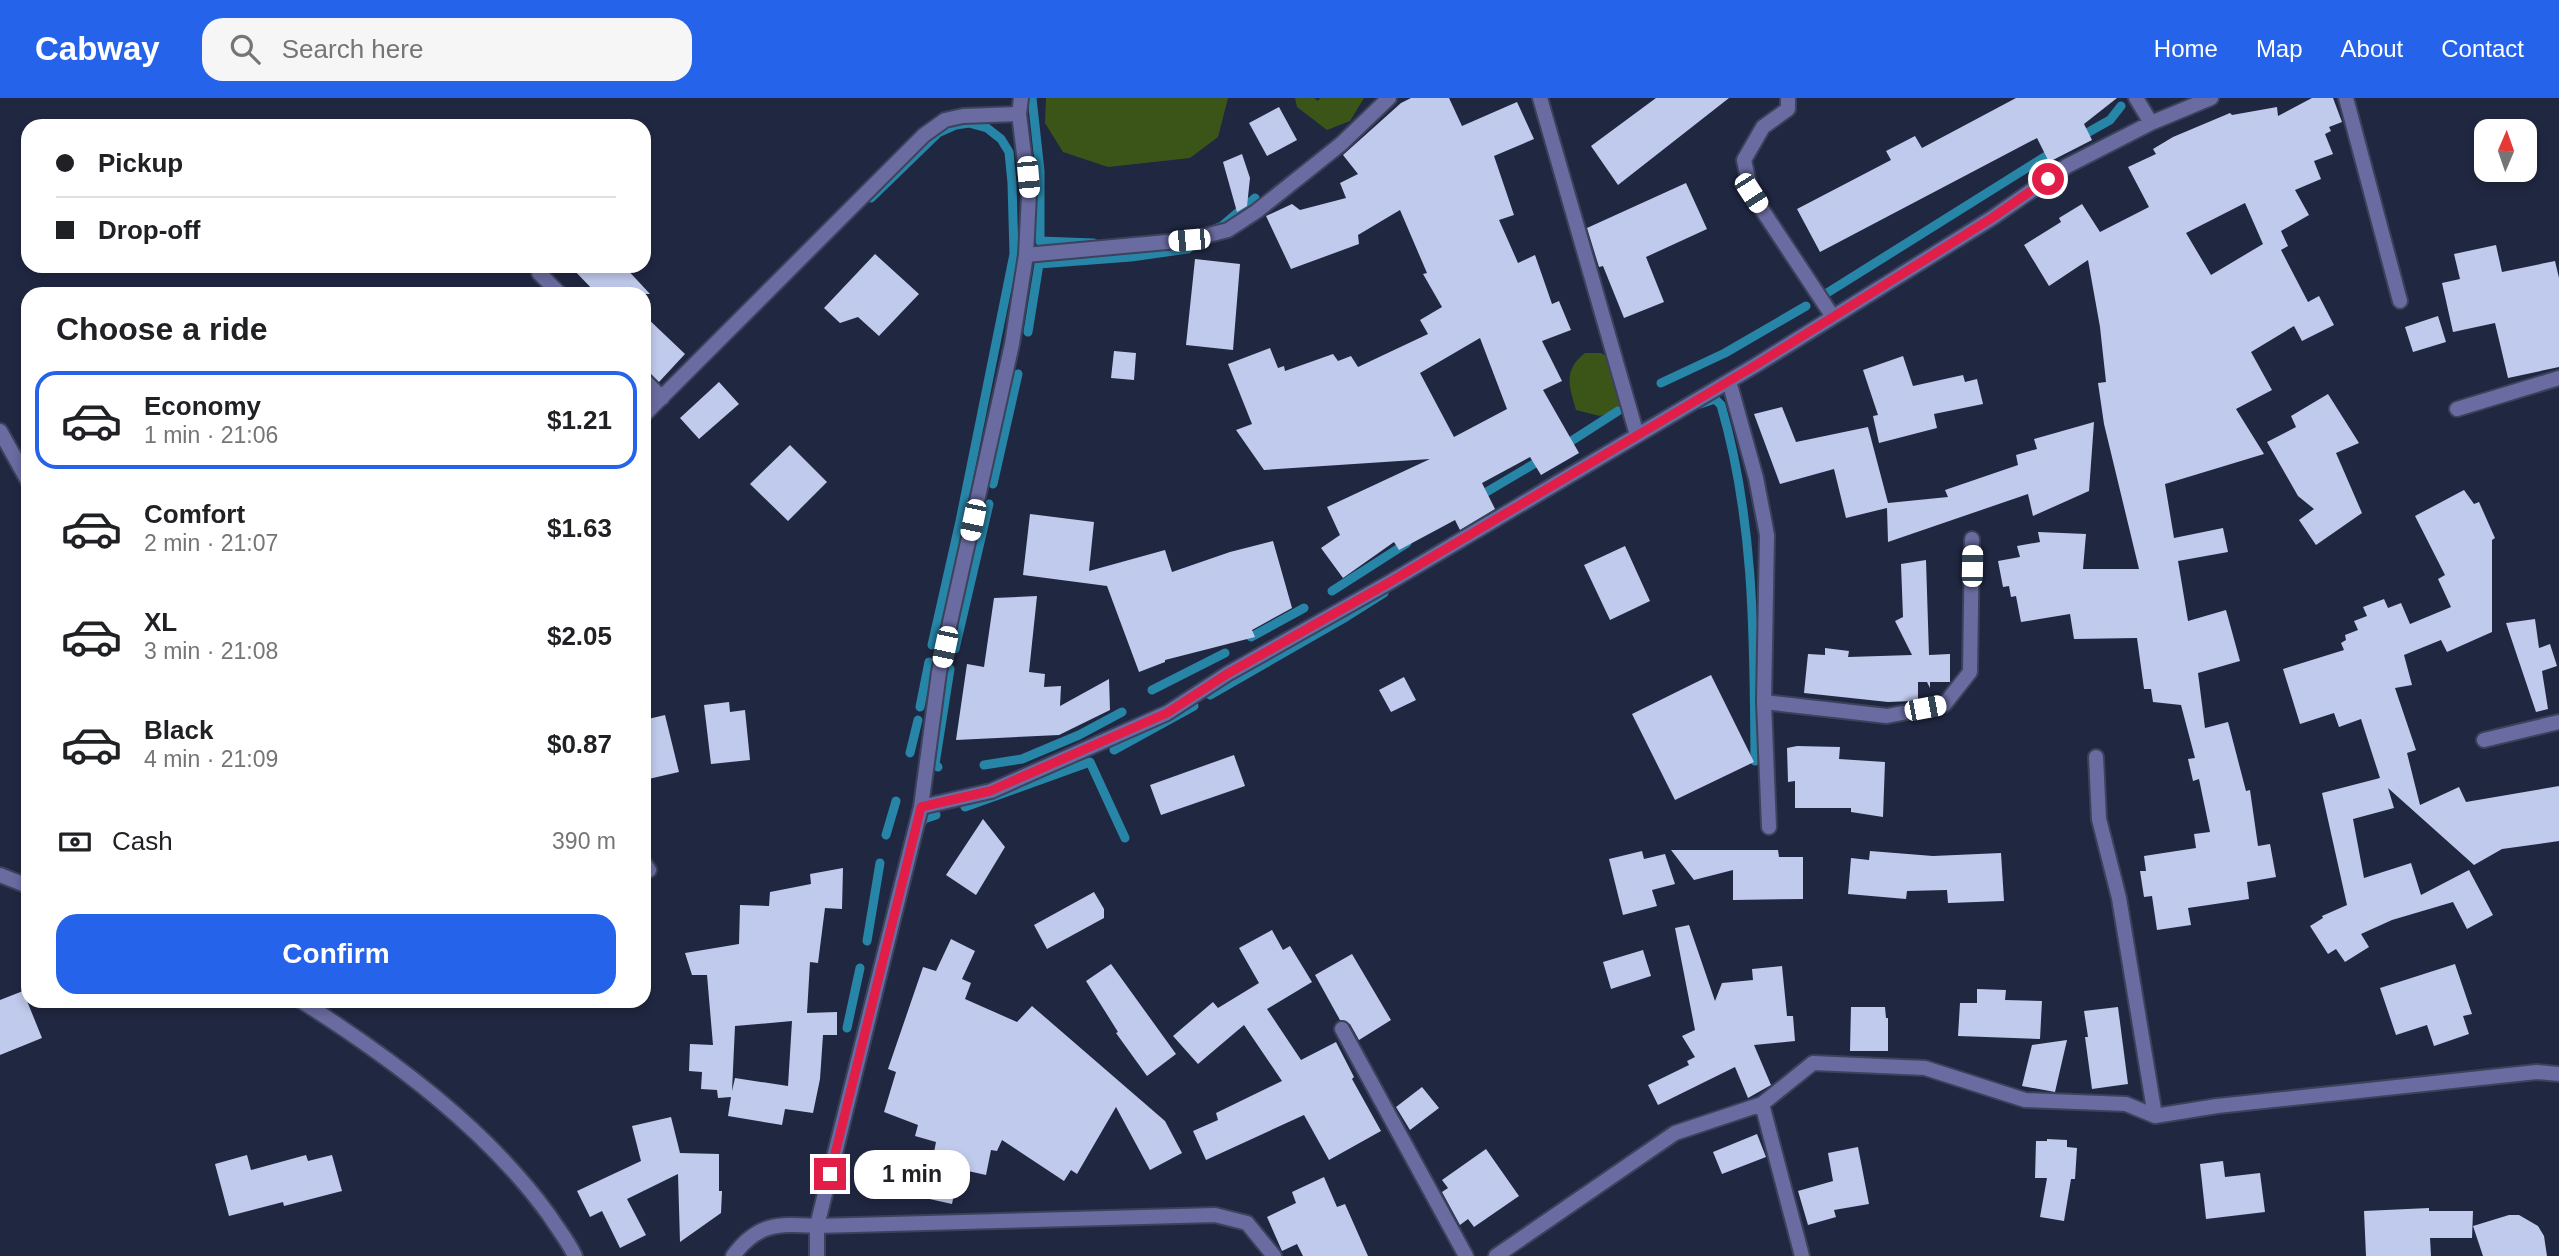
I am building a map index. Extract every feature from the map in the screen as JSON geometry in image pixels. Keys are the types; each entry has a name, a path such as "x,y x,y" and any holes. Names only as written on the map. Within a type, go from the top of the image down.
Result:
{"street":[{"path":"817,1256 817,1226 921,807 939,672 1012,344 1026,256 1029,194 1019,114 1021,98"},
{"path":"1026,256 1189,240 1228,230 1257,211 1340,144 1388,98"},
{"path":"1541,98 1637,435"},
{"path":"1788,98 1788,109 1763,127 1744,160 1748,182 1751,193 1833,317"},
{"path":"2136,98 2151,123"},
{"path":"921,807 990,791 1167,713 1227,674 1390,582 1729,381 1992,218 2067,166 2151,123 2211,98"},
{"path":"2346,98 2400,301"},
{"path":"651,408 924,135 945,120 963,116 1019,114"},
{"path":"539,273 553,287"},
{"path":"2457,409 2559,377"},
{"path":"1729,381 1756,478 1767,535 1764,702 1769,827"},
{"path":"651,387 662,398"},
{"path":"0,431 21,468"},
{"path":"1764,702 1886,716 1944,705 1970,672 1972,539"},
{"path":"2484,740 2559,722"},
{"path":"2096,757 2099,819 2119,898 2155,1116"},
{"path":"0,876 21,884"},
{"path":"312,1008 416,1082 490,1147 528,1187 575,1256"},
{"path":"1342,1029 1466,1256"},
{"path":"1496,1256 1675,1133 1762,1104 1813,1063 1925,1069 2025,1100 2126,1104 2155,1116 2217,1106 2393,1086 2537,1072 2559,1074"},
{"path":"1762,1104 1802,1256"},
{"path":"733,1256 756,1232 779,1224 817,1226 1215,1215 1247,1223 1274,1256"}],"green space":[{"path":"1046,98 1228,98 1218,137 1190,158 1108,167 1063,152 1045,123"},
{"path":"1295,98 1314,98 1318,101 1320,98 1364,98 1350,121 1327,130 1297,107"},
{"path":"1585,353 1601,353 1614,360 1623,395 1619,409 1600,416 1576,410 1570,386 1571,372"}],"building":[{"path":"1411,98 1449,98 1462,126 1517,102 1534,139 1494,156 1514,215 1499,220 1518,263 1535,255 1552,304 1559,301 1571,330 1542,341 1562,381 1543,390 1579,453 1541,475 1530,457 1482,483 1495,509 1460,530 1455,520 1399,550 1394,542 1343,578 1321,548 1340,535 1327,507 1430,459 1264,470 1236,430 1252,424 1228,364 1270,348 1278,368 1284,366 1285,371 1333,354 1338,361 1351,356 1358,367 1428,334 1420,320 1442,307 1423,274 1427,273 1400,210 1358,235 1359,244 1291,269 1266,216 1292,204 1300,210 1346,198 1340,183 1358,174 1343,155 1401,103","holes":["1480,338 1507,409 1454,437 1420,373"]},
{"path":"1656,98 1729,98 1618,185 1591,146"},
{"path":"2016,98 2117,98 2084,124 2092,140 2049,162 2037,138 1820,252 1797,209 1891,160 1886,151 1915,136 1922,148"},
{"path":"2312,98 2333,98 2342,122 2329,127 2331,131 2325,134 2333,154 2314,161 2321,179 2295,190 2309,215 2281,231 2288,246 2281,250 2308,302 2319,296 2334,325 2302,341 2294,326 2251,352 2272,390 2236,409 2264,454 2165,484 2174,538 2223,528 2228,552 2178,561 2188,621 2226,610 2240,661 2198,673 2205,728 2228,722 2246,791 2250,790 2258,846 2270,844 2276,877 2247,882 2249,899 2188,908 2191,925 2157,930 2152,896 2144,897 2140,871 2146,871 2144,856 2196,848 2194,834 2210,832 2199,779 2193,781 2188,759 2195,758 2181,705 2153,702 2151,689 2144,689 2137,638 2074,639 2070,614 2021,622 2016,596 2011,597 2009,586 2003,587 1998,561 2020,557 2017,546 2040,542 2038,532 2086,534 2083,569 2139,569 2104,424 2098,383 2106,382 2088,260 2049,286 2024,245 2061,222 2059,218 2082,204 2100,232 2149,207 2128,167 2156,154 2153,149 2173,137 2230,113 2232,115 2277,107 2278,116","holes":["2245,203 2263,244 2211,275 2186,233"]},
{"path":"1279,107 1297,140 1267,156 1249,123"},
{"path":"1242,154 1250,178 1247,206 1237,212 1223,162"},
{"path":"1686,183 1707,229 1646,257 1664,302 1624,318 1603,266 1599,267 1587,228"},
{"path":"2496,245 2502,272 2555,261 2559,278 2559,367 2508,378 2495,323 2453,332 2442,283 2460,279 2454,254"},
{"path":"875,254 919,294 879,336 858,317 840,323 824,308"},
{"path":"1195,259 1240,264 1233,350 1186,345"},
{"path":"577,273 630,273 644,287 590,287"},
{"path":"2438,316 2446,342 2413,352 2405,327"},
{"path":"651,322 685,354 659,382 651,374"},
{"path":"1114,351 1136,353 1134,380 1111,378"},
{"path":"1903,356 1913,386 1963,375 1965,382 1977,379 1983,404 1934,414 1937,428 1879,443 1873,416 1878,415 1863,370"},
{"path":"719,382 739,404 699,439 680,418"},
{"path":"2328,394 2359,443 2336,453 2362,513 2316,545 2299,520 2314,509 2298,496 2267,442 2296,427 2291,416"},
{"path":"1782,407 1796,442 1868,427 1888,503 1948,497 1945,490 2018,465 2016,455 2037,449 2034,439 2094,422 2089,491 2033,516 2028,494 1888,542 1887,508 1846,518 1834,469 1780,484 1754,414"},
{"path":"790,445 827,482 788,521 750,484"},
{"path":"2464,490 2474,504 2479,502 2495,538 2492,540 2492,632 2447,652 2441,640 2404,655 2412,685 2395,688 2416,750 2407,753 2420,805 2459,787 2466,802 2559,786 2559,841 2502,849 2474,865 2388,788 2394,808 2353,819 2364,878 2411,863 2421,895 2469,870 2493,915 2467,929 2453,902 2392,920 2361,934 2369,947 2345,962 2336,949 2328,954 2310,926 2323,918 2322,916 2347,905 2322,793 2380,778 2361,719 2339,727 2334,713 2300,724 2283,669 2344,650 2341,643 2346,640 2345,635 2358,630 2354,621 2367,616 2363,607 2384,599 2388,608 2401,603 2410,624 2451,607 2438,579 2445,575 2415,516"},
{"path":"1030,514 1094,522 1089,571 1165,550 1172,572 1230,552 1273,541 1292,608 1252,630 1255,637 1165,660 1139,672 1107,586 1023,575"},
{"path":"1625,546 1650,601 1610,620 1584,565"},
{"path":"1926,560 1929,655 1950,654 1950,682 1930,682 1930,688 1927,682 1918,682 1918,700 1912,701 1888,702 1804,693 1808,654 1825,655 1825,648 1849,651 1848,657 1912,655 1895,621 1903,617 1901,564"},
{"path":"1037,596 1029,672 1045,674 1044,687 1061,686 1060,706 1109,679 1110,710 1059,735 956,740 967,664 984,667 994,598"},
{"path":"2535,619 2539,648 2550,644 2557,666 2542,671 2548,709 2536,712 2506,623"},
{"path":"1711,675 1754,762 1675,800 1632,714"},
{"path":"1404,677 1416,700 1391,712 1379,690"},
{"path":"729,702 730,712 745,710 750,760 711,764 704,705"},
{"path":"665,715 679,772 651,778 651,718"},
{"path":"1840,747 1839,759 1885,762 1883,817 1851,812 1851,808 1795,808 1795,781 1788,782 1787,748"},
{"path":"1234,755 1245,786 1161,815 1150,785"},
{"path":"983,819 1005,847 976,895 946,875"},
{"path":"1671,850 1778,850 1779,857 1803,857 1803,899 1733,900 1733,870 1694,880"},
{"path":"1642,851 1644,859 1665,854 1675,884 1652,890 1657,906 1623,915 1609,859"},
{"path":"1870,851 1933,856 2001,853 2004,901 1948,903 1947,890 1907,891 1906,899 1848,894 1851,858 1869,860"},
{"path":"843,868 842,909 825,908 818,963 810,962 807,1013 837,1012 837,1035 823,1035 820,1079 813,1113 785,1109 782,1125 728,1116 731,1097 718,1098 717,1090 701,1089 702,1072 689,1071 690,1044 713,1045 707,975 692,975 685,953 739,944 740,905 769,906 770,892 811,884 810,874","holes":["792,1021 788,1086 735,1078 732,1091 735,1026"]},
{"path":"1094,892 1104,909 1104,918 1047,949 1034,925"},
{"path":"1689,925 1715,1001 1722,983 1753,980 1752,969 1782,966 1787,1016 1793,1016 1795,1041 1754,1045 1771,1085 1748,1098 1735,1067 1658,1105 1648,1085 1689,1065 1687,1061 1695,1057 1682,1036 1695,1030 1675,928"},
{"path":"1272,930 1283,950 1290,946 1312,982 1267,1009 1301,1060 1336,1042 1354,1077 1352,1079 1381,1131 1329,1160 1304,1115 1206,1160 1193,1131 1218,1120 1216,1113 1282,1081 1244,1025 1198,1064 1173,1036 1213,1002 1218,1008 1259,983 1239,948"},
{"path":"951,939 975,951 962,979 971,983 965,999 1017,1022 1032,1006 1165,1121 1182,1153 1150,1170 1116,1107 1077,1174 1071,1170 1064,1181 1002,1140 997,1151 991,1150 986,1175 959,1169 952,1204 925,1198 936,1142 915,1136 918,1125 884,1112 896,1072 888,1069 923,967 936,971"},
{"path":"1643,950 1651,976 1611,989 1603,962"},
{"path":"1352,954 1391,1020 1359,1040 1350,1024 1340,1020 1315,975"},
{"path":"1111,964 1176,1054 1147,1076 1116,1033 1118,1032 1086,981"},
{"path":"2455,964 2472,1014 2463,1016 2469,1034 2434,1046 2427,1025 2396,1035 2380,988"},
{"path":"1977,989 2006,990 2005,1000 2042,1001 2040,1039 1958,1036 1960,1003 1977,1003"},
{"path":"21,992 21,1008 30,1008 42,1038 0,1055 0,1000"},
{"path":"1851,1007 1885,1007 1888,1018 1888,1051 1850,1051"},
{"path":"2118,1007 2128,1084 2092,1089 2084,1011"},
{"path":"2067,1040 2055,1092 2022,1086 2032,1045"},
{"path":"1422,1087 1439,1108 1410,1130 1396,1107"},
{"path":"671,1117 680,1153 719,1154 721,1213 680,1242 678,1174 627,1199 646,1235 620,1248 602,1211 590,1217 577,1191 641,1161 632,1126"},
{"path":"1757,1134 1766,1157 1722,1174 1713,1152"},
{"path":"2067,1140 2067,1147 2077,1148 2075,1179 2071,1179 2064,1221 2040,1217 2047,1178 2035,1178 2036,1141"},
{"path":"1858,1147 1869,1204 1834,1210 1836,1217 1808,1225 1798,1191 1833,1181 1828,1153"},
{"path":"1486,1149 1519,1196 1474,1227 1468,1219 1460,1225 1442,1192 1448,1188 1442,1180"},
{"path":"247,1155 251,1170 306,1155 308,1161 332,1155 342,1191 284,1206 283,1202 229,1216 215,1164"},
{"path":"2223,1161 2225,1177 2260,1173 2265,1212 2206,1219 2200,1164"},
{"path":"1324,1177 1337,1207 1345,1204 1368,1256 1303,1256 1297,1244 1282,1251 1267,1217 1296,1203 1292,1192"},
{"path":"2429,1208 2429,1211 2473,1211 2472,1238 2430,1238 2431,1256 2366,1256 2364,1211"},
{"path":"2509,1215 2519,1215 2538,1226 2544,1236 2547,1256 2483,1256 2473,1226"}],"waterway":[{"path":"1032,98 1040,171 1040,241 1094,243"},
{"path":"2078,138 2110,120 2121,106"},
{"path":"871,198 938,133 956,125 969,123 987,128 1001,139 1009,152 1014,254 932,645"},
{"path":"1827,293 2054,151"},
{"path":"1215,229 1255,198"},
{"path":"1028,332 1039,264 1131,257 1188,249"},
{"path":"1661,383 1725,353 1806,306"},
{"path":"993,484 1018,374"},
{"path":"1700,404 1715,399 1721,405 1741,493 1753,626 1755,761"},
{"path":"1562,447 1618,411"},
{"path":"1478,497 1544,458"},
{"path":"955,649 989,504"},
{"path":"1332,591 1407,543"},
{"path":"1210,695 1384,593"},
{"path":"1251,637 1304,608"},
{"path":"1152,690 1225,653"},
{"path":"920,707 929,662"},
{"path":"938,767 935,764 950,669"},
{"path":"1114,750 1194,706"},
{"path":"984,765 1022,759 1079,735 1122,712"},
{"path":"910,753 918,720"},
{"path":"965,807 1090,762 1125,838"},
{"path":"886,835 896,801"},
{"path":"919,828 924,819 936,815"},
{"path":"867,941 880,863"},
{"path":"847,1028 860,968"}],"route":[{"path":"830,1174 921,807 990,791 1167,713 1227,674 1390,582 1756,365 1992,218 2048,179"}]}
